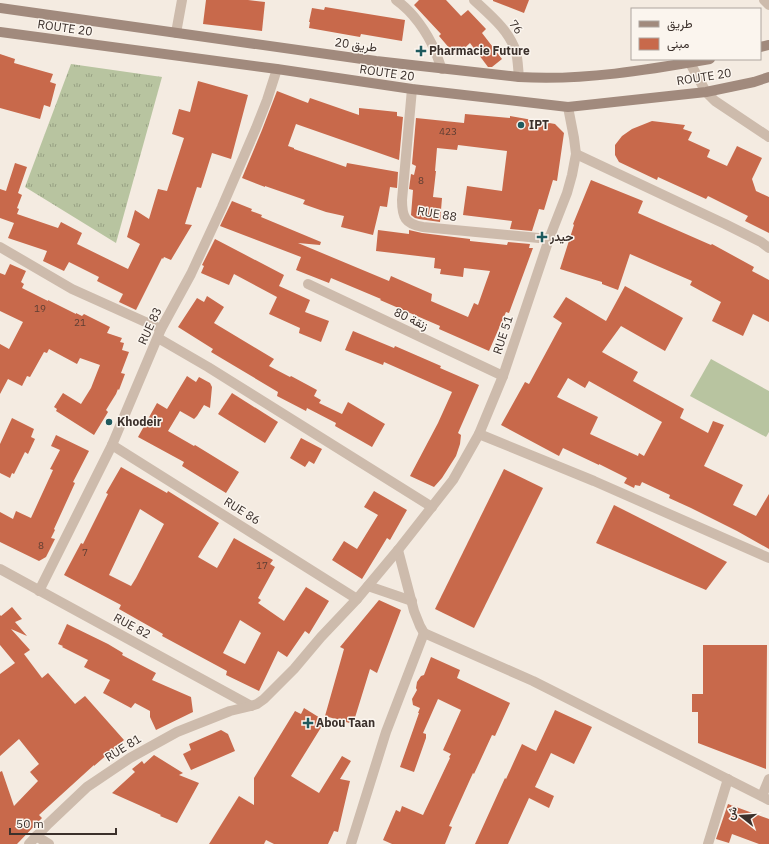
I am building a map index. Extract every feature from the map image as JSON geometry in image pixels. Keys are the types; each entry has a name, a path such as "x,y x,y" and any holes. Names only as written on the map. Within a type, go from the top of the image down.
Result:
{"main road":[{"name":"طريق 20","path":"0,8 376,61 519,77 556,78 621,73 703,60"},
{"name":"ROUTE 20","path":"0,32 277,69 412,89 568,107 706,92 754,82 769,77"}],"street":[{"path":"176,32 182,0"},
{"path":"396,0 409,11 421,27 433,47 442,69"},
{"name":"76","path":"474,0 502,28 512,42 516,53 519,77"},
{"path":"764,0 769,5"},
{"path":"690,62 706,92 715,101 769,137"},
{"name":"RUE 83","path":"39,590 112,444 160,333 191,274 222,207 256,128 277,69"},
{"name":"RUE 88","path":"412,89 402,200 403,214 406,220 417,226 423,227 549,239"},
{"name":"RUE 51","path":"252,706 264,699 294,669 321,637 357,599 398,550 453,480 478,434 504,376 549,239 572,175 576,154 568,107"},
{"path":"576,154 725,224 769,248"},
{"path":"0,247 72,289 160,333 208,367 432,507"},
{"name":"زنقة 80","path":"308,284 504,376"},
{"path":"478,434 594,481 769,558"},
{"name":"RUE 86","path":"112,444 357,599"},
{"path":"398,550 417,620 424,633 533,681 766,798 769,779"},
{"name":"RUE 82","path":"0,569 252,706"},
{"path":"368,586 412,602"},
{"path":"351,844 386,732 424,633"},
{"name":"RUE 81","path":"28,844 87,787 130,758 177,732 230,711 252,706"},
{"path":"708,844 728,779"},
{"path":"36,836 49,844"}],"green space":[{"path":"71,64 162,77 116,243 25,187"},
{"path":"711,359 769,391 769,432 766,437 690,396"}],"building":[{"path":"206,0 248,0 265,2 262,31 203,24"},
{"path":"419,0 446,0 461,16 468,10 486,29 482,33 502,59 492,67 488,67 470,43 456,56 439,36 441,34 414,5"},
{"path":"493,0 529,0 524,13"},
{"path":"325,7 405,20 402,41 361,34 360,37 309,28 312,8 324,10"},
{"path":"0,54 15,59 14,63 53,74 50,82 56,84 50,107 44,105 40,119 0,108"},
{"path":"198,81 248,95 231,159 212,153 201,188 197,187 185,224 192,225 171,260 164,257 163,259 162,258 136,310 119,302 123,294 97,281 99,277 69,262 64,271 43,261 47,251 8,238 14,223 0,218 0,189 6,191 15,163 27,167 18,193 22,195 17,208 19,209 17,214 58,228 61,222 82,233 77,244 128,269 140,244 127,237 135,210 149,219 158,189 167,191 184,138 172,134 179,109 190,112"},
{"path":"277,91 308,103 310,98 359,115 359,108 397,112 397,116 403,117 399,160 296,124 288,146 346,167 347,163 398,172 397,188 390,187 387,207 380,206 373,235 341,227 344,216 326,212 303,204 305,200 242,178"},
{"path":"465,114 510,118 510,116 555,124 564,133 557,181 553,180 544,210 539,209 532,231 510,229 512,221 463,215 467,186 502,191 507,151 458,145 457,150 437,148 433,197 442,198 440,222 419,219 411,215 413,190 409,189 411,174 414,175 416,166 412,164 416,118 464,123"},
{"path":"652,121 685,125 683,129 692,132 688,140 710,150 707,157 727,166 737,146 762,158 752,179 756,191 769,197 769,233 745,221 748,216 708,196 706,199 658,177 657,180 619,162 615,155 615,145 622,136 632,129"},
{"path":"591,180 643,201 638,213 711,245 712,244 754,267 752,271 769,280 769,322 753,314 743,336 712,321 721,302 690,285 692,281 630,254 618,290 602,284 602,282 560,269 574,225 573,224"},
{"path":"232,201 252,209 251,211 262,215 261,217 321,242 320,245 298,243 389,281 391,276 432,294 431,301 468,317 474,303 478,305 490,271 464,268 463,277 440,274 441,269 434,268 435,258 376,251 378,230 409,234 409,230 470,239 470,241 507,245 508,242 530,244 529,248 533,248 509,313 506,312 489,351 439,329 440,326 331,278 329,283 296,270 301,257 220,226"},
{"path":"215,239 284,275 279,286 310,300 305,312 329,321 321,342 299,333 300,328 269,314 277,297 234,274 229,285 201,273 204,266 202,265"},
{"path":"10,264 26,271 21,282 24,284 22,288 76,314 82,316 84,314 110,327 107,333 122,338 120,342 124,343 122,350 129,352 121,373 125,374 119,390 118,389 106,410 108,412 94,435 56,411 57,409 54,407 63,393 81,404 91,388 100,365 80,358 77,364 49,349 47,353 44,352 30,377 27,376 22,386 8,379 0,394 0,344 9,349 23,322 0,311 0,273 5,275"},
{"path":"625,286 683,318 665,351 621,326 602,352 638,372 633,381 684,409 680,418 708,433 713,421 724,425 704,466 743,485 733,505 756,516 769,494 769,549 737,531 669,498 670,495 642,482 640,486 635,485 634,488 624,483 627,478 599,464 563,448 559,456 501,425 525,382 529,384 562,323 553,317 566,297 606,321","holes":["568,378 585,388 589,381 662,422 644,456 639,453 638,456 590,434 598,417 557,397"]},
{"path":"207,296 224,307 214,323 274,359 269,366 317,390 314,396 321,400 319,403 342,414 348,402 385,424 372,447 335,426 336,423 307,408 306,411 277,396 278,392 211,352 213,349 178,327 197,298 204,302"},
{"path":"353,331 394,348 395,346 441,366 440,368 479,385 458,433 461,435 456,456 442,478 434,487 410,476 438,423 452,392 384,362 383,365 345,350"},
{"path":"187,376 196,382 199,377 210,383 212,387 210,408 204,405 194,419 180,411 168,431 194,446 195,445 239,472 226,493 182,466 184,462 138,437 157,403 167,409"},
{"path":"232,393 278,422 265,443 218,414"},
{"path":"12,418 34,429 31,437 35,439 28,454 25,452 14,474 12,473 10,478 0,473 0,444"},
{"path":"56,435 89,451 73,482 75,483 54,529 55,530 51,538 55,539 46,557 39,561 0,542 0,512 13,519 16,511 31,518 53,470 50,469 60,450 51,446"},
{"path":"301,438 322,449 314,464 309,461 305,467 290,458"},
{"path":"121,467 167,493 168,491 219,523 198,557 217,568 234,538 273,560 270,564 275,567 258,598 261,600 258,603 284,621 306,587 329,601 309,634 305,631 287,657 278,651 259,691 226,675 227,671 162,636 163,634 119,609 121,605 64,575 81,543 83,544 108,494 106,493","holes":["140,509 164,524 131,586 109,575","240,620 261,633 245,664 223,653"]},
{"path":"504,469 543,488 474,628 435,609"},
{"path":"374,491 407,510 390,540 387,538 362,579 332,560 344,541 357,549 378,515 364,507"},
{"path":"614,505 727,562 706,590 596,543"},
{"path":"379,600 401,610 377,673 370,669 353,724 325,716 344,649 340,647"},
{"path":"12,607 22,619 15,622 27,636 11,629 30,650 24,654 42,678 48,673 75,704 85,696 124,740 39,815 42,818 17,844 0,844 0,772 2,771 14,806 38,781 30,772 39,764 19,739 0,756 0,674 15,663 0,645 0,615 1,616"},
{"path":"67,624 108,644 123,653 122,655 156,673 152,680 191,697 193,712 156,730 150,717 150,711 135,703 131,708 103,693 110,680 84,667 88,660 58,644"},
{"path":"703,645 767,645 766,769 698,743 698,712 692,712 692,694 703,694"},
{"path":"431,657 460,670 457,678 510,703 495,736 492,735 474,774 473,773 449,826 452,827 445,844 392,844 383,840 396,810 400,812 402,806 423,815 450,758 449,757 451,754 443,750 461,710 438,699 423,733 426,734 426,738 414,772 400,767 420,708 413,705 412,699 417,690 417,682 421,676 424,675"},
{"path":"304,708 325,721 291,776 319,793 342,756 351,761 340,779 350,781 338,832 334,831 328,844 274,844 266,840 264,844 209,844 239,796 254,805 254,778 295,711 301,714"},
{"path":"555,710 592,727 574,764 551,753 535,787 554,796 549,808 529,798 508,844 475,844 522,744 536,751"},
{"path":"221,730 228,734 235,751 191,770 183,754 191,750 189,744"},
{"path":"154,755 183,773 179,775 199,783 177,823 112,793 135,772 132,769 142,761 144,764"},
{"path":"728,804 769,819 769,844 759,844 732,834 729,843 716,839"}],"place":[{"name":"Pharmacie Future","path":"421,51"},
{"name":"IPT","path":"521,125"},
{"name":"حيدر","path":"542,237"},
{"name":"Khodeir","path":"109,422"},
{"name":"Abou Taan","path":"308,723"}]}
